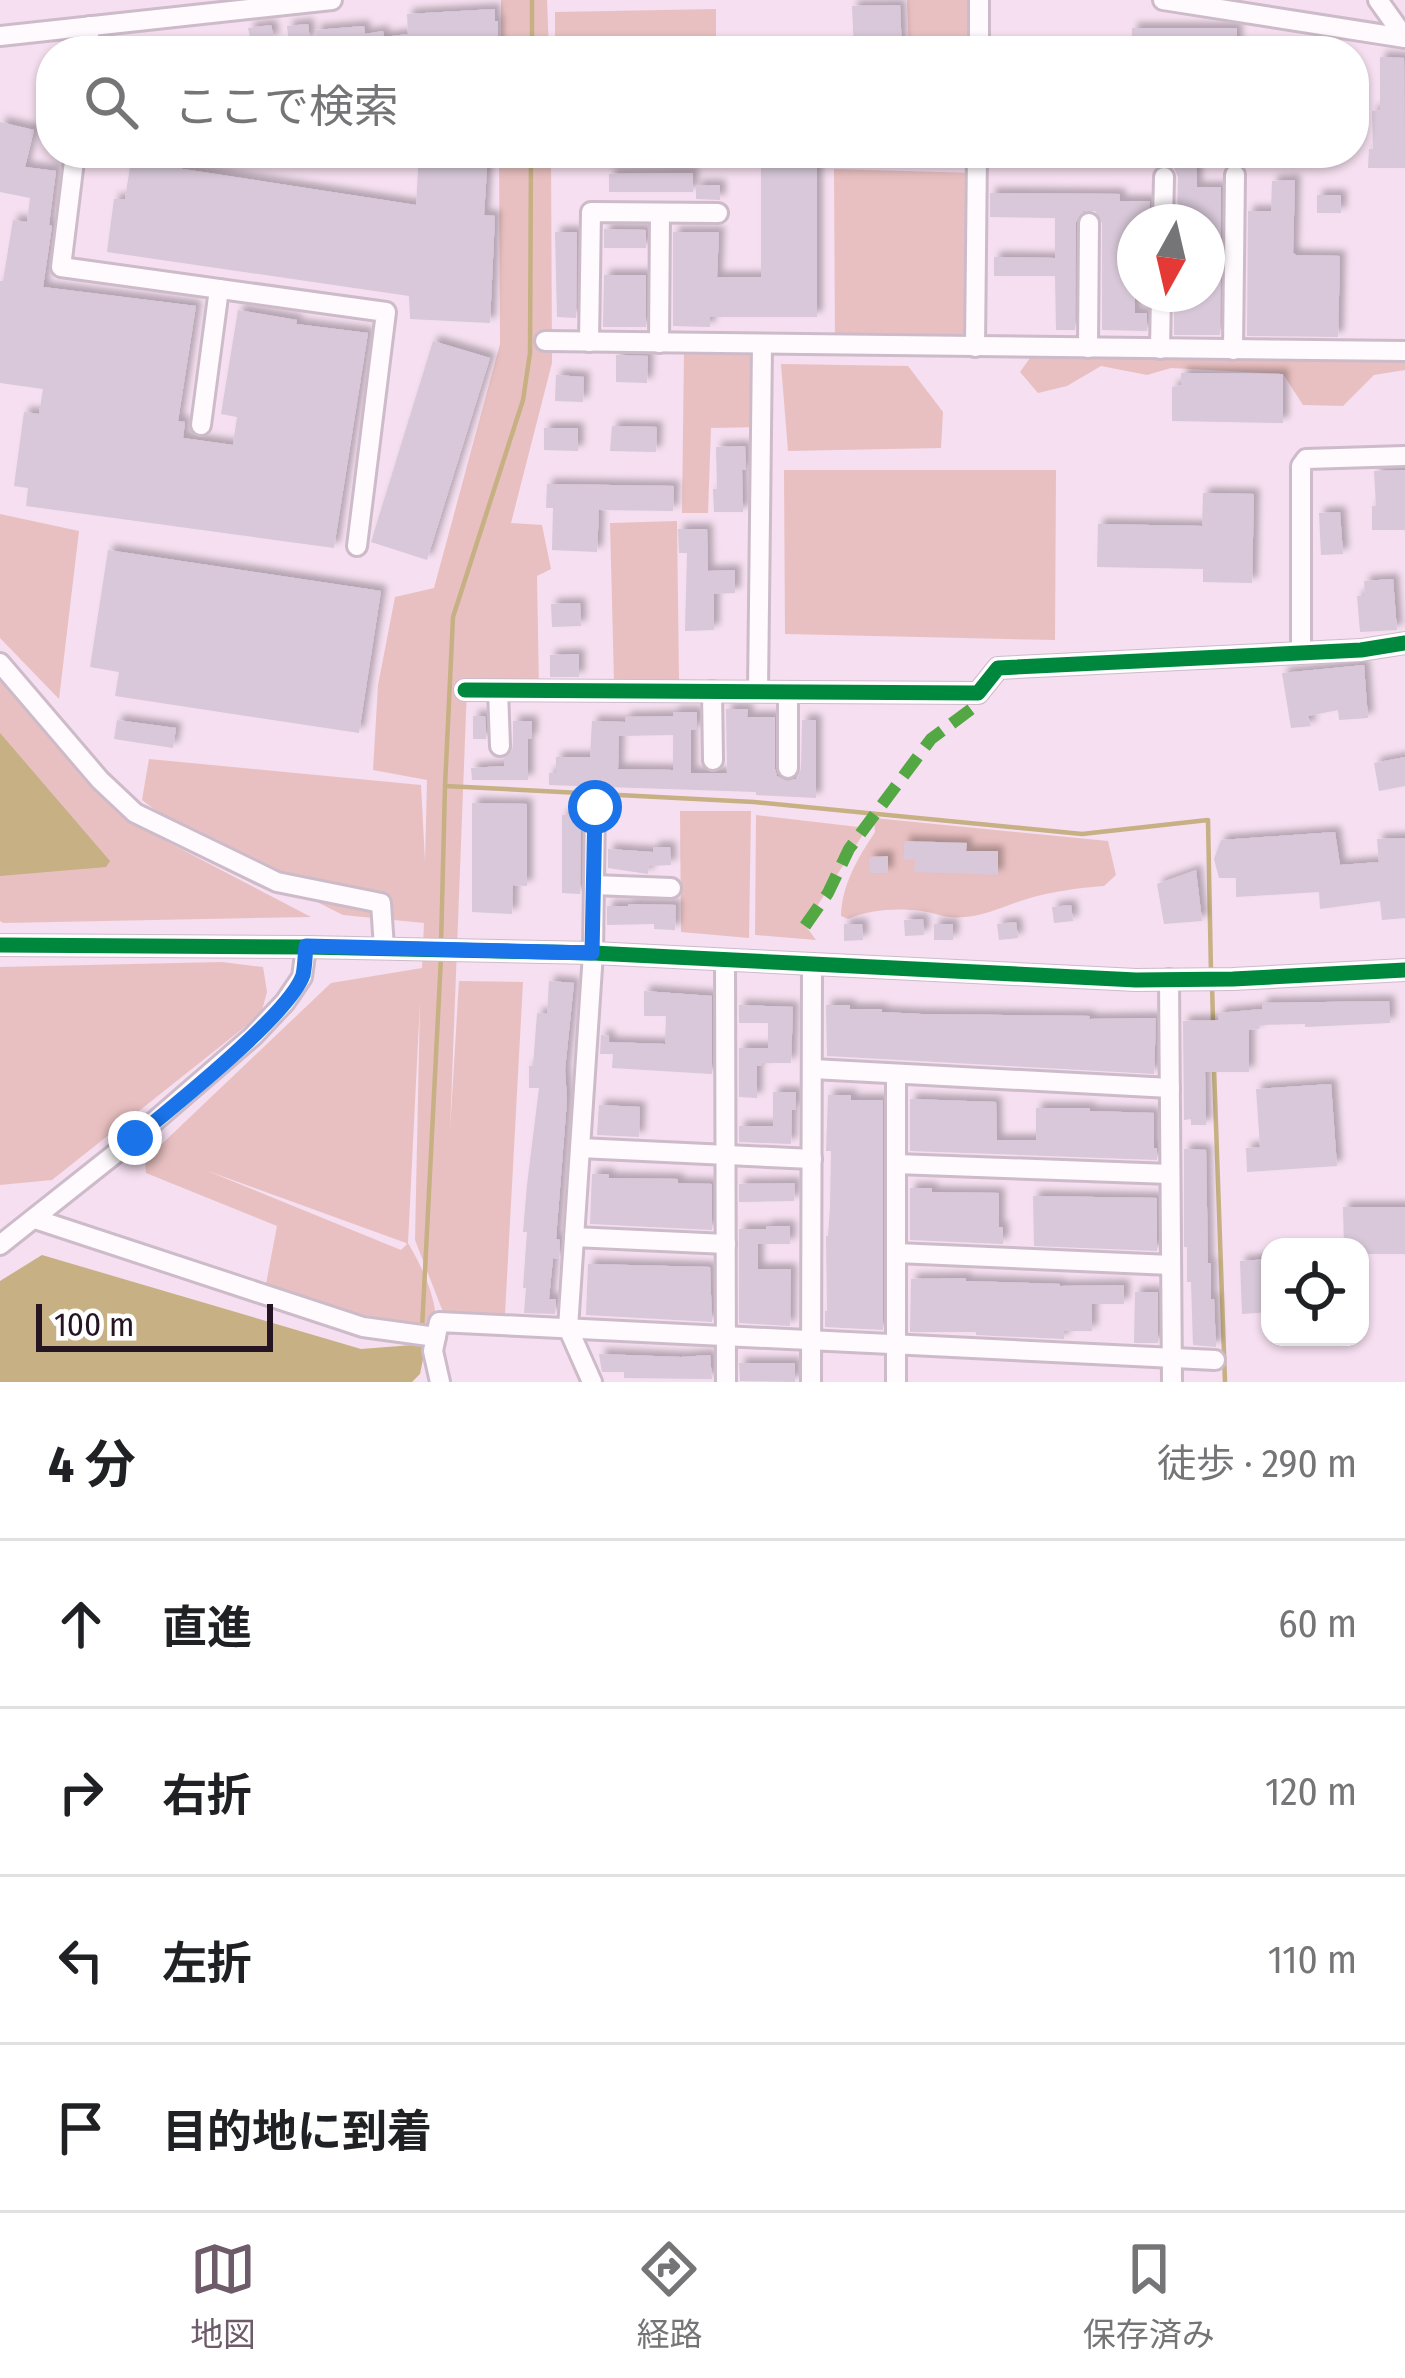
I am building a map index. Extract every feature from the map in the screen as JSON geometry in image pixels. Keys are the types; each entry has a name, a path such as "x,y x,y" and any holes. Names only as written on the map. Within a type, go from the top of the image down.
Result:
{"street":[{"path":"0,36 332,0"},
{"path":"979,0 979,36"},
{"path":"1163,0 1405,38"},
{"path":"1378,0 1405,38"},
{"path":"89,36 90,26"},
{"path":"73,168 61,267 386,312 357,546"},
{"path":"975,347 977,168"},
{"path":"1232,350 1235,175"},
{"path":"1163,204 1164,177"},
{"path":"589,342 591,212 718,213"},
{"path":"659,343 661,213"},
{"path":"1088,348 1089,223"},
{"path":"201,425 219,289"},
{"path":"1160,349 1161,312"},
{"path":"545,341 1405,351"},
{"path":"758,692 762,345"},
{"path":"1301,653 1301,466 1306,458 1405,456"},
{"path":"465,690 978,693 998,668 1361,650 1405,643"},
{"path":"0,663 135,813 277,882 381,903 384,948"},
{"path":"498,690 500,746"},
{"path":"712,691 713,760"},
{"path":"788,692 788,768"},
{"path":"592,1382 568,1328 592,953 595,807"},
{"path":"594,885 671,887"},
{"path":"0,945 592,953 1169,980 1405,970"},
{"path":"0,1245 253,1036 302,977 306,946"},
{"path":"725,960 726,1382"},
{"path":"811,1382 812,964"},
{"path":"1169,980 1172,1382"},
{"path":"813,1070 1170,1088"},
{"path":"896,1074 896,1382"},
{"path":"580,1148 812,1159"},
{"path":"896,1164 1170,1174"},
{"path":"34,1219 363,1327 436,1337"},
{"path":"574,1237 726,1244"},
{"path":"896,1252 1171,1265"},
{"path":"440,1382 434,1351 439,1322 1215,1360"}],"shaded area":[{"path":"501,0 547,0 548,36 501,36"},
{"path":"907,0 979,0 979,36 908,36"},
{"path":"716,9 716,36 555,36 555,12"},
{"path":"499,168 551,168 552,363 511,523 542,525 551,569 537,576 539,690 467,687 450,1131 459,981 523,982 505,1314 443,1312 415,1240 420,1002 408,1243 428,1284 437,1329 351,1311 266,1284 277,1226 146,1173 145,1160 331,983 422,968 424,923 343,915 267,877 142,800 149,759 421,785 425,861 427,780 373,770 378,685 395,597 434,588 500,344","holes":["205,1170 407,1244 401,1250"]},
{"path":"834,169 977,173 975,347 835,346"},
{"path":"1037,348 1405,357 1405,370 1374,375 1343,406 1303,405 1283,374 1171,368 1147,375 1101,366 1067,386 1038,393 1020,372"},
{"path":"758,350 761,427 711,428 708,513 682,513 684,351"},
{"path":"781,364 908,366 943,412 941,448 788,451"},
{"path":"784,470 1056,470 1055,640 785,634"},
{"path":"0,514 79,531 59,699 0,638"},
{"path":"677,521 679,680 614,681 610,523"},
{"path":"0,675 135,825 311,917 0,921"},
{"path":"0,733 110,861 106,867 0,876"},
{"path":"680,811 751,811 749,938 681,932"},
{"path":"756,815 867,828 805,925 816,940 755,935"},
{"path":"874,818 1108,841 1116,875 1104,886 1048,893 971,916 894,910 848,919 841,916 844,893 875,832"},
{"path":"222,962 263,967 267,992 261,1014 52,1180 0,1185 0,967"},
{"path":"42,1255 361,1349 426,1344 420,1374 412,1382 0,1382 0,1281"}],"building":[{"path":"900,5 901,36 853,36 852,6"},
{"path":"495,9 498,36 392,36 408,34 407,14"},
{"path":"308,24 309,36 288,36 287,26"},
{"path":"271,25 273,36 250,36 248,28"},
{"path":"364,26 365,34 383,31 384,36 316,36 315,30"},
{"path":"1132,28 1237,28 1237,36 1132,36"},
{"path":"1380,57 1404,58 1405,168 1369,168 1372,111 1380,110"},
{"path":"0,122 34,130 25,167 56,171 43,287 196,306 178,421 185,422 183,438 233,445 237,417 221,414 238,310 297,320 296,324 368,333 334,548 26,506 28,488 14,486 24,412 39,414 43,389 0,383 0,281 13,220 27,222 30,198 0,192"},
{"path":"130,168 176,168 416,205 418,168 487,168 484,215 495,216 490,323 410,319 409,296 107,252 114,199 125,199"},
{"path":"761,168 817,168 817,317 710,317 710,327 673,326 673,232 719,232 717,277 761,277"},
{"path":"1174,168 1196,168 1197,187 1221,187 1221,204 1177,204"},
{"path":"693,173 693,192 609,192 609,174"},
{"path":"1295,180 1293,253 1340,256 1338,337 1247,336 1248,211 1271,211 1272,181"},
{"path":"696,185 720,185 720,200 696,199"},
{"path":"990,193 1120,194 1120,201 1150,201 1117,204 1117,312 1147,313 1147,331 1102,330 1102,223 1095,211 1083,211 1076,222 1075,330 1056,330 1055,276 994,276 994,257 1055,258 1055,218 990,217"},
{"path":"1317,195 1341,195 1341,213 1317,213"},
{"path":"604,229 646,230 646,248 604,248"},
{"path":"555,232 577,232 576,318 557,317"},
{"path":"604,275 646,275 646,327 603,327"},
{"path":"1174,312 1220,312 1220,335 1174,335"},
{"path":"433,341 490,358 427,560 371,542"},
{"path":"616,355 648,356 647,383 616,382"},
{"path":"1181,373 1283,374 1283,423 1172,421 1172,387 1181,385"},
{"path":"556,375 584,377 583,402 555,401"},
{"path":"612,426 657,427 656,452 610,451"},
{"path":"544,428 578,428 578,451 544,450"},
{"path":"745,446 743,512 714,512 716,447"},
{"path":"1405,470 1405,530 1372,530 1374,471"},
{"path":"547,484 674,486 673,511 599,510 597,552 552,550 553,508 546,508"},
{"path":"1203,493 1254,494 1252,583 1203,582 1203,569 1097,567 1098,524 1202,526"},
{"path":"1340,512 1343,554 1321,555 1319,513"},
{"path":"678,529 707,529 708,571 735,570 735,593 714,594 714,630 685,631 687,553 679,553"},
{"path":"108,550 381,591 359,733 115,696 119,672 90,667"},
{"path":"1393,579 1397,630 1360,632 1357,596 1365,596 1364,581"},
{"path":"580,603 581,626 552,627 551,604"},
{"path":"579,654 579,677 550,677 550,655"},
{"path":"1364,665 1368,718 1339,720 1338,710 1308,716 1311,726 1291,728 1282,673"},
{"path":"726,709 748,709 747,717 775,717 775,769 787,781 796,779 801,769 802,720 816,720 816,798 549,785 549,773 556,773 556,757 590,757 592,721 625,722 625,717 673,716 673,712 697,712 697,730 691,730 691,773 727,773","holes":["673,735 673,770 618,769 619,736"]},
{"path":"473,716 485,716 486,739 473,739"},
{"path":"117,720 176,728 173,748 114,739"},
{"path":"513,721 532,721 528,780 472,780 471,768 504,766 513,747"},
{"path":"1405,757 1405,786 1379,791 1374,763"},
{"path":"472,803 527,804 527,886 513,885 512,914 472,912"},
{"path":"562,815 581,815 580,894 562,893"},
{"path":"1335,832 1340,865 1379,862 1377,839 1405,838 1405,918 1382,920 1380,901 1320,909 1319,892 1236,897 1236,878 1219,878 1214,859 1221,840"},
{"path":"904,841 967,843 966,851 998,851 998,875 914,872 915,860 904,859"},
{"path":"653,847 670,847 671,865 649,866 648,874 608,868 608,849 653,852"},
{"path":"888,856 888,873 870,873 869,857"},
{"path":"1196,870 1202,921 1164,924 1157,884"},
{"path":"676,905 675,930 654,929 654,924 607,925 607,906"},
{"path":"1071,905 1073,921 1054,923 1052,907"},
{"path":"923,919 924,935 905,936 904,920"},
{"path":"1016,922 1018,938 999,940 997,924"},
{"path":"844,924 862,924 863,940 844,941"},
{"path":"934,924 953,924 953,940 934,940"},
{"path":"549,981 574,983 565,1070 556,1239 560,1240 559,1259 553,1258 549,1299 556,1299 555,1314 524,1313 523,1288 527,1232 523,1232 539,1088 529,1088 529,1066 533,1066 537,1013 547,1014"},
{"path":"644,991 712,996 712,1074 612,1068 613,1054 600,1054 601,1035 609,1036 609,1042 665,1044 666,1016 644,1016"},
{"path":"1389,1001 1390,1023 1259,1025 1249,1030 1249,1072 1205,1072 1206,1125 1184,1120 1183,1021 1219,1020 1218,1013 1262,1009 1262,1003"},
{"path":"739,1005 793,1007 791,1063 757,1066 757,1098 739,1097 739,1048 768,1048 768,1023 739,1023"},
{"path":"826,1005 921,1014 1156,1018 1154,1074 827,1056"},
{"path":"1331,1084 1337,1166 1247,1172 1246,1148 1260,1147 1256,1089"},
{"path":"773,1092 796,1092 791,1144 739,1142 739,1126 773,1126"},
{"path":"828,1095 883,1100 883,1330 825,1327 831,1151 826,1151"},
{"path":"910,1099 996,1102 997,1140 1036,1140 1036,1108 1154,1113 1157,1160 910,1151"},
{"path":"599,1105 640,1107 639,1137 597,1135"},
{"path":"1184,1149 1206,1150 1208,1263 1216,1347 1193,1345 1191,1282 1187,1282 1184,1247"},
{"path":"592,1174 712,1184 712,1230 590,1224"},
{"path":"795,1183 794,1201 739,1202 739,1184"},
{"path":"910,1188 999,1193 1003,1244 910,1240"},
{"path":"1033,1196 1157,1198 1157,1251 1034,1246"},
{"path":"1343,1207 1405,1207 1405,1254 1369,1254 1369,1238 1344,1238"},
{"path":"790,1226 790,1244 758,1244 758,1269 791,1269 790,1326 739,1323 739,1229"},
{"path":"1261,1260 1261,1313 1242,1314 1240,1261"},
{"path":"588,1264 710,1267 712,1322 586,1315"},
{"path":"911,1279 1060,1286 1124,1285 1124,1304 1092,1304 1092,1331 1064,1331 1064,1339 910,1332"},
{"path":"1135,1292 1158,1292 1158,1343 1134,1343"},
{"path":"599,1354 710,1355 712,1379 624,1378 624,1372 602,1372"},
{"path":"739,1363 795,1363 795,1382 740,1381"}],"waterway":[{"path":"532,0 532,36"},
{"path":"441,945 453,617 523,400 530,353 531,168"},
{"path":"445,786 754,802 1082,834 1208,820 1211,973"},
{"path":"422,1329 441,957"},
{"path":"1212,984 1213,1021"},
{"path":"1214,1068 1225,1382"}],"marked path":[{"path":"805,926 849,849 931,739 974,707 978,693"}],"cycle path":[{"path":"465,690 978,693 998,668 1361,650 1405,643"},
{"path":"0,945 593,953 1136,980 1405,970"}],"route":[{"path":"135,1138 253,1036 285,1002 302,977 306,946 592,953 595,807"}]}
